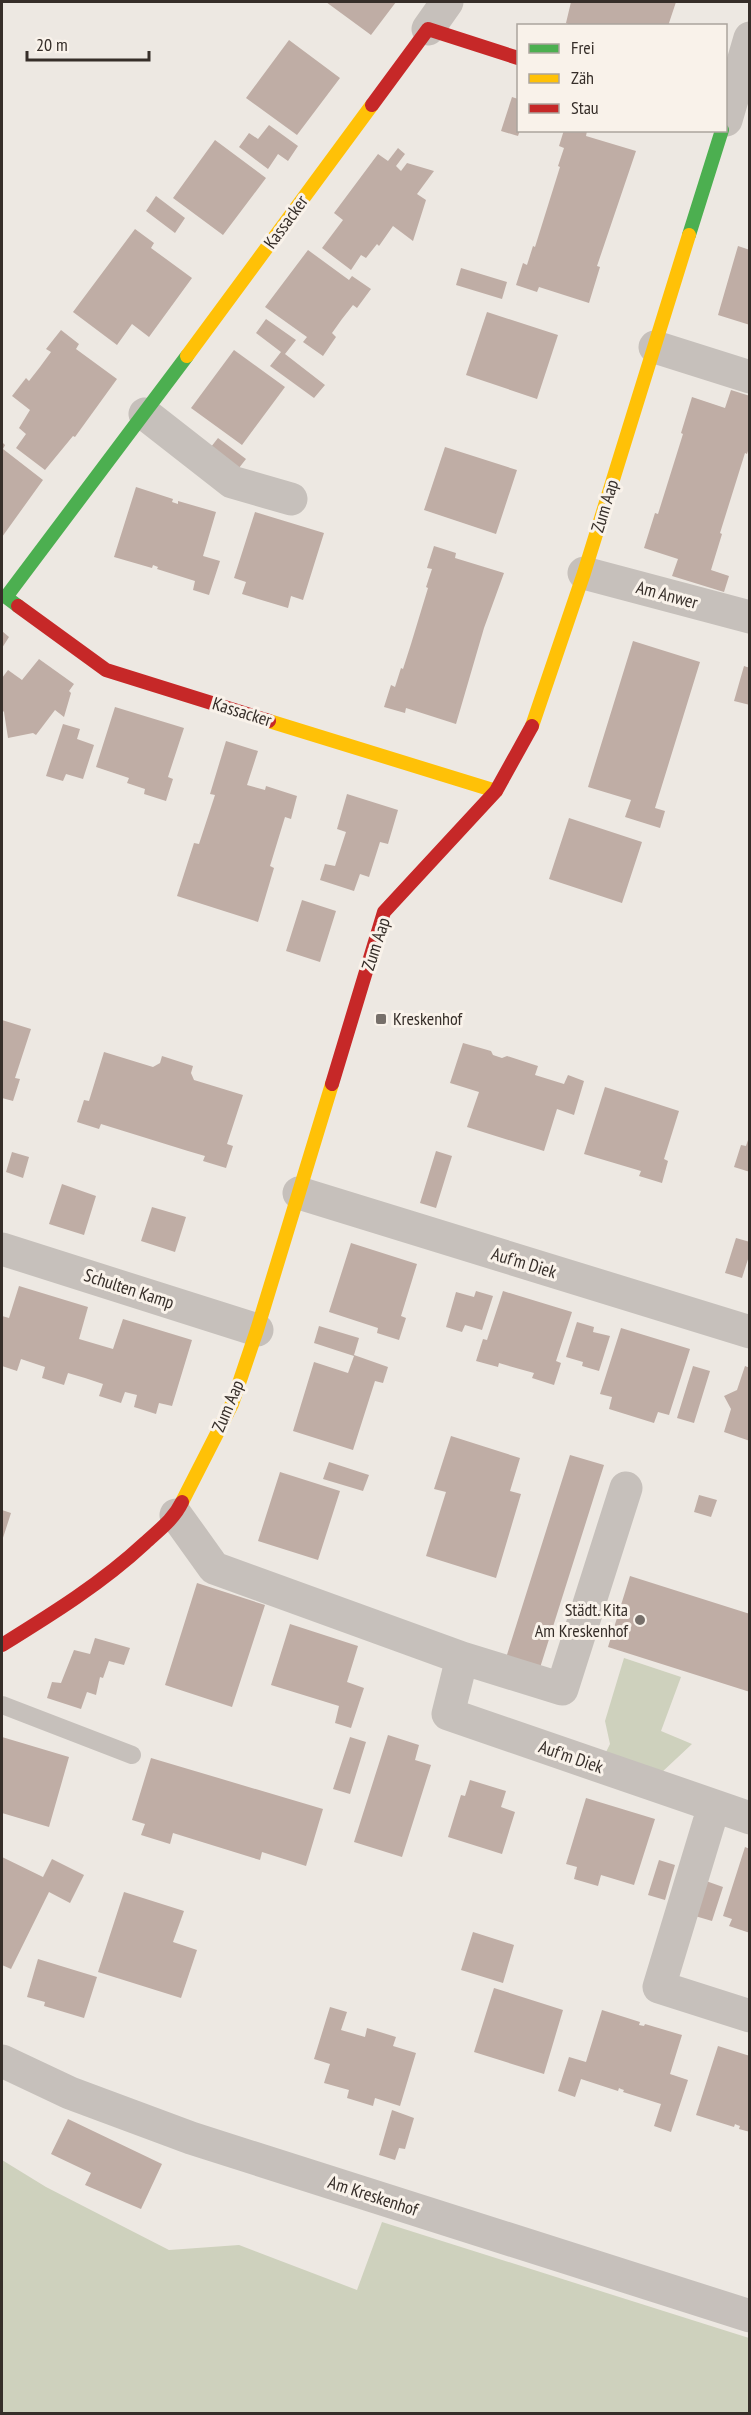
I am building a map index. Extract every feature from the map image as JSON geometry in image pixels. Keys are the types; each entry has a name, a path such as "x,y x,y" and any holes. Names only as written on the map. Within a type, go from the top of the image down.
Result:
{"street":[{"name":"Kassacker","path":"447,2 145,414 4,595 106,670 496,791"},
{"path":"428,29 517,57"},
{"path":"727,117 750,38"},
{"name":"Zum Aap","path":"2,1645 65,1606 117,1569 176,1515 232,1404 257,1330 384,912 496,791 536,719 585,573 721,132"},
{"path":"655,347 750,377"},
{"path":"145,414 232,482 291,499"},
{"name":"Am Anwer","path":"585,573 750,617"},
{"name":"Auf'm Diek","path":"299,1193 750,1332"},
{"name":"Schulten Kamp","path":"2,1249 257,1330"},
{"path":"176,1515 214,1568 462,1658 562,1689 626,1488"},
{"name":"Auf'm Diek","path":"462,1658 448,1714 750,1818"},
{"path":"714,1806 659,1987 750,2016"},
{"name":"Am Kreskenhof","path":"2,2061 70,2093 191,2138 750,2316"}],"lane":[{"path":"2,1705 132,1755"}],"green space":[{"path":"624,1658 681,1677 661,1731 692,1744 661,1773 605,1754 610,1744 605,1721"},
{"path":"2,2160 46,2187 169,2250 239,2245 357,2290 382,2222 749,2338 749,2413 2,2413"}],"building":[{"path":"326,2 396,2 371,35"},
{"path":"571,2 676,2 669,24 566,23"},
{"path":"289,40 340,78 297,135 246,98"},
{"path":"512,97 517,99 518,136 501,131"},
{"path":"269,125 298,146 288,161 278,154 268,169 239,147 249,133 258,139"},
{"path":"563,132 587,132 586,136 636,151 597,266 600,267 589,303 539,287 537,292 516,285 523,263 527,265 533,246 535,247 560,167 558,166 564,148 559,146"},
{"path":"215,140 266,178 223,235 173,198"},
{"path":"398,148 405,154 396,166 401,171 407,163 434,171 417,194 426,200 413,241 393,226 379,246 377,244 366,258 361,255 351,270 322,248 343,220 334,213 378,154 388,161"},
{"path":"156,196 185,218 175,233 146,211"},
{"path":"135,229 154,243 151,248 192,278 149,337 132,324 117,345 73,312"},
{"path":"738,246 750,250 750,325 718,315"},
{"path":"308,250 349,280 352,276 371,289 357,308 353,305 342,319 332,333 336,337 323,356 303,342 307,337 265,307"},
{"path":"461,268 507,282 502,299 456,285"},
{"path":"487,312 558,335 537,399 466,375"},
{"path":"266,319 296,340 285,354 325,385 314,398 270,366 281,352 256,333"},
{"path":"61,330 79,344 76,349 117,379 75,437 73,436 45,470 16,448 26,434 19,428 30,410 12,396 26,378 29,381 40,367 51,352 46,349"},
{"path":"234,350 285,387 242,445 191,408"},
{"path":"731,390 750,396 750,445 747,454 745,453 720,533 722,534 711,570 729,576 724,592 672,576 678,559 644,548 655,513 658,514 692,397 725,408"},
{"path":"218,438 246,459 235,473 207,452"},
{"path":"2,442 5,445 3,449 43,480 2,537"},
{"path":"445,447 517,470 496,534 424,510"},
{"path":"136,487 173,499 172,502 178,504 178,501 216,512 203,556 220,561 209,595 193,590 195,581 157,569 158,567 153,565 152,568 114,557"},
{"path":"255,512 324,533 303,600 291,596 288,608 242,594 246,582 234,578"},
{"path":"434,546 456,553 455,558 504,573 484,628 456,724 406,708 405,713 384,707 391,685 395,687 401,668 403,669 411,644 428,588 426,587 432,569 427,568"},
{"path":"2,631 9,637 2,648"},
{"path":"633,641 700,662 655,808 665,811 660,828 625,817 631,800 588,787"},
{"path":"39,659 74,684 69,691 71,693 64,717 55,710 36,735 33,733 8,738 2,710 2,678 8,670 22,680"},
{"path":"744,666 750,668 750,705 734,701"},
{"path":"115,707 184,728 168,777 173,779 166,801 144,794 145,789 127,783 129,778 96,767"},
{"path":"63,724 80,729 77,739 94,745 83,779 66,774 63,781 46,776"},
{"path":"226,741 258,751 247,785 265,790 266,786 297,796 291,819 285,817 270,866 274,868 258,922 177,896 194,843 199,844 215,795 210,794"},
{"path":"347,794 398,810 388,844 380,842 369,877 360,874 354,891 320,880 325,864 335,866 346,832 337,829"},
{"path":"569,818 642,842 622,903 549,879"},
{"path":"302,900 336,911 320,962 286,951"},
{"path":"2,1020 31,1029 15,1078 20,1079 13,1101 2,1098"},
{"path":"463,1043 491,1051 493,1055 502,1058 507,1056 538,1066 535,1075 564,1084 568,1075 584,1081 574,1115 557,1109 544,1151 467,1127 479,1092 450,1083"},
{"path":"104,1052 153,1067 160,1063 162,1056 193,1066 191,1073 194,1080 243,1095 227,1144 233,1146 226,1168 203,1161 205,1156 101,1124 99,1129 77,1122 84,1100 89,1101"},
{"path":"605,1087 679,1111 664,1159 668,1161 662,1183 639,1176 641,1171 584,1154"},
{"path":"749,1137 750,1172 734,1167 741,1145 746,1146"},
{"path":"436,1151 452,1156 436,1208 420,1203"},
{"path":"12,1152 29,1157 23,1178 6,1172"},
{"path":"62,1184 96,1196 84,1235 49,1224"},
{"path":"152,1207 186,1217 175,1252 141,1241"},
{"path":"736,1238 750,1242 750,1253 742,1278 725,1273"},
{"path":"351,1243 417,1264 401,1316 406,1318 399,1340 377,1333 378,1328 329,1312"},
{"path":"19,1286 88,1307 79,1339 113,1349 123,1319 192,1340 172,1406 159,1403 156,1414 134,1407 137,1395 125,1392 121,1403 99,1396 103,1384 85,1378 68,1373 64,1385 42,1378 45,1367 21,1359 17,1371 2,1366 2,1316 9,1318"},
{"path":"476,1291 493,1296 482,1330 465,1325 462,1332 446,1327 456,1292 474,1297"},
{"path":"503,1291 572,1312 556,1361 561,1363 554,1385 532,1378 534,1373 499,1363 498,1367 476,1361 483,1339 487,1340"},
{"path":"577,1322 594,1327 593,1332 610,1336 599,1371 582,1366 583,1362 566,1357"},
{"path":"319,1326 359,1338 354,1355 388,1367 383,1383 375,1381 353,1450 293,1431 314,1362 348,1373 354,1356 314,1343"},
{"path":"621,1328 690,1349 669,1415 658,1412 654,1423 609,1409 612,1397 600,1394"},
{"path":"693,1366 710,1371 694,1423 677,1418"},
{"path":"745,1366 750,1368 750,1441 724,1432 731,1409 724,1396 737,1390"},
{"path":"451,1436 520,1458 510,1491 521,1494 496,1578 426,1556 446,1492 434,1489"},
{"path":"570,1455 604,1465 539,1671 505,1661"},
{"path":"329,1462 369,1475 363,1491 323,1479"},
{"path":"280,1472 340,1491 318,1560 258,1541"},
{"path":"699,1495 717,1500 711,1517 694,1512"},
{"path":"2,1510 11,1513 2,1541"},
{"path":"630,1576 750,1614 750,1692 608,1647"},
{"path":"197,1583 265,1605 232,1707 165,1685"},
{"path":"290,1624 358,1646 347,1682 364,1688 351,1728 335,1723 339,1706 271,1685"},
{"path":"95,1638 130,1648 124,1665 109,1661 103,1678 100,1677 96,1695 87,1692 81,1709 47,1698 52,1682 61,1683 74,1650 90,1654"},
{"path":"388,1735 419,1745 415,1760 431,1765 402,1857 354,1842"},
{"path":"2,1737 69,1757 49,1827 2,1813"},
{"path":"350,1737 366,1742 350,1794 333,1789"},
{"path":"151,1758 323,1809 306,1866 262,1852 260,1860 173,1833 170,1844 141,1835 145,1824 132,1820"},
{"path":"470,1780 506,1791 501,1807 515,1812 502,1854 448,1837 461,1795 465,1796"},
{"path":"586,1798 655,1819 634,1885 601,1875 598,1886 574,1879 577,1867 566,1864"},
{"path":"745,1847 750,1849 750,1933 729,1926 732,1919 723,1916"},
{"path":"2,1857 43,1877 52,1859 84,1875 70,1903 49,1892 11,1969 2,1965"},
{"path":"659,1860 675,1865 665,1900 648,1895"},
{"path":"706,1881 723,1887 712,1921 695,1916"},
{"path":"124,1892 184,1911 173,1942 197,1950 181,1998 98,1972"},
{"path":"473,1932 514,1945 503,1983 461,1970"},
{"path":"38,1959 97,1977 84,2018 44,2006 45,2002 27,1997"},
{"path":"494,1988 563,2010 544,2074 474,2052"},
{"path":"330,2007 347,2012 341,2030 365,2037 367,2028 396,2037 393,2046 416,2053 400,2106 375,2098 373,2106 347,2098 349,2090 324,2083 330,2064 314,2059"},
{"path":"602,2010 640,2022 639,2025 644,2026 645,2024 682,2035 670,2074 688,2080 671,2132 654,2126 661,2104 623,2092 624,2090 619,2088 618,2091 581,2079 575,2097 558,2091 569,2057 586,2062"},
{"path":"718,2046 750,2056 750,2132 739,2129 740,2126 735,2124 734,2127 696,2115"},
{"path":"392,2110 414,2118 405,2149 399,2148 395,2160 379,2155"},
{"path":"68,2119 162,2164 141,2209 85,2185 91,2173 51,2154"}],"traffic: fast":[{"path":"689,235 721,132"},
{"path":"18,606 6,597 187,356"}],"traffic: slow":[{"path":"187,356 372,105"},
{"path":"532,726 584,573 689,235"},
{"path":"269,721 496,791"},
{"path":"182,1502 232,1404 332,1084"}],"traffic: jam":[{"path":"372,105 428,29 517,58"},
{"path":"18,606 106,670 269,721"},
{"path":"332,1084 384,912 496,791 532,726"},
{"path":"2,1645 58,1610 129,1558 166,1524 182,1502"}],"place":[{"name":"Kreskenhof","path":"381,1019"},
{"name":"Städt. Kita Am Kreskenhof","path":"640,1620"}]}
